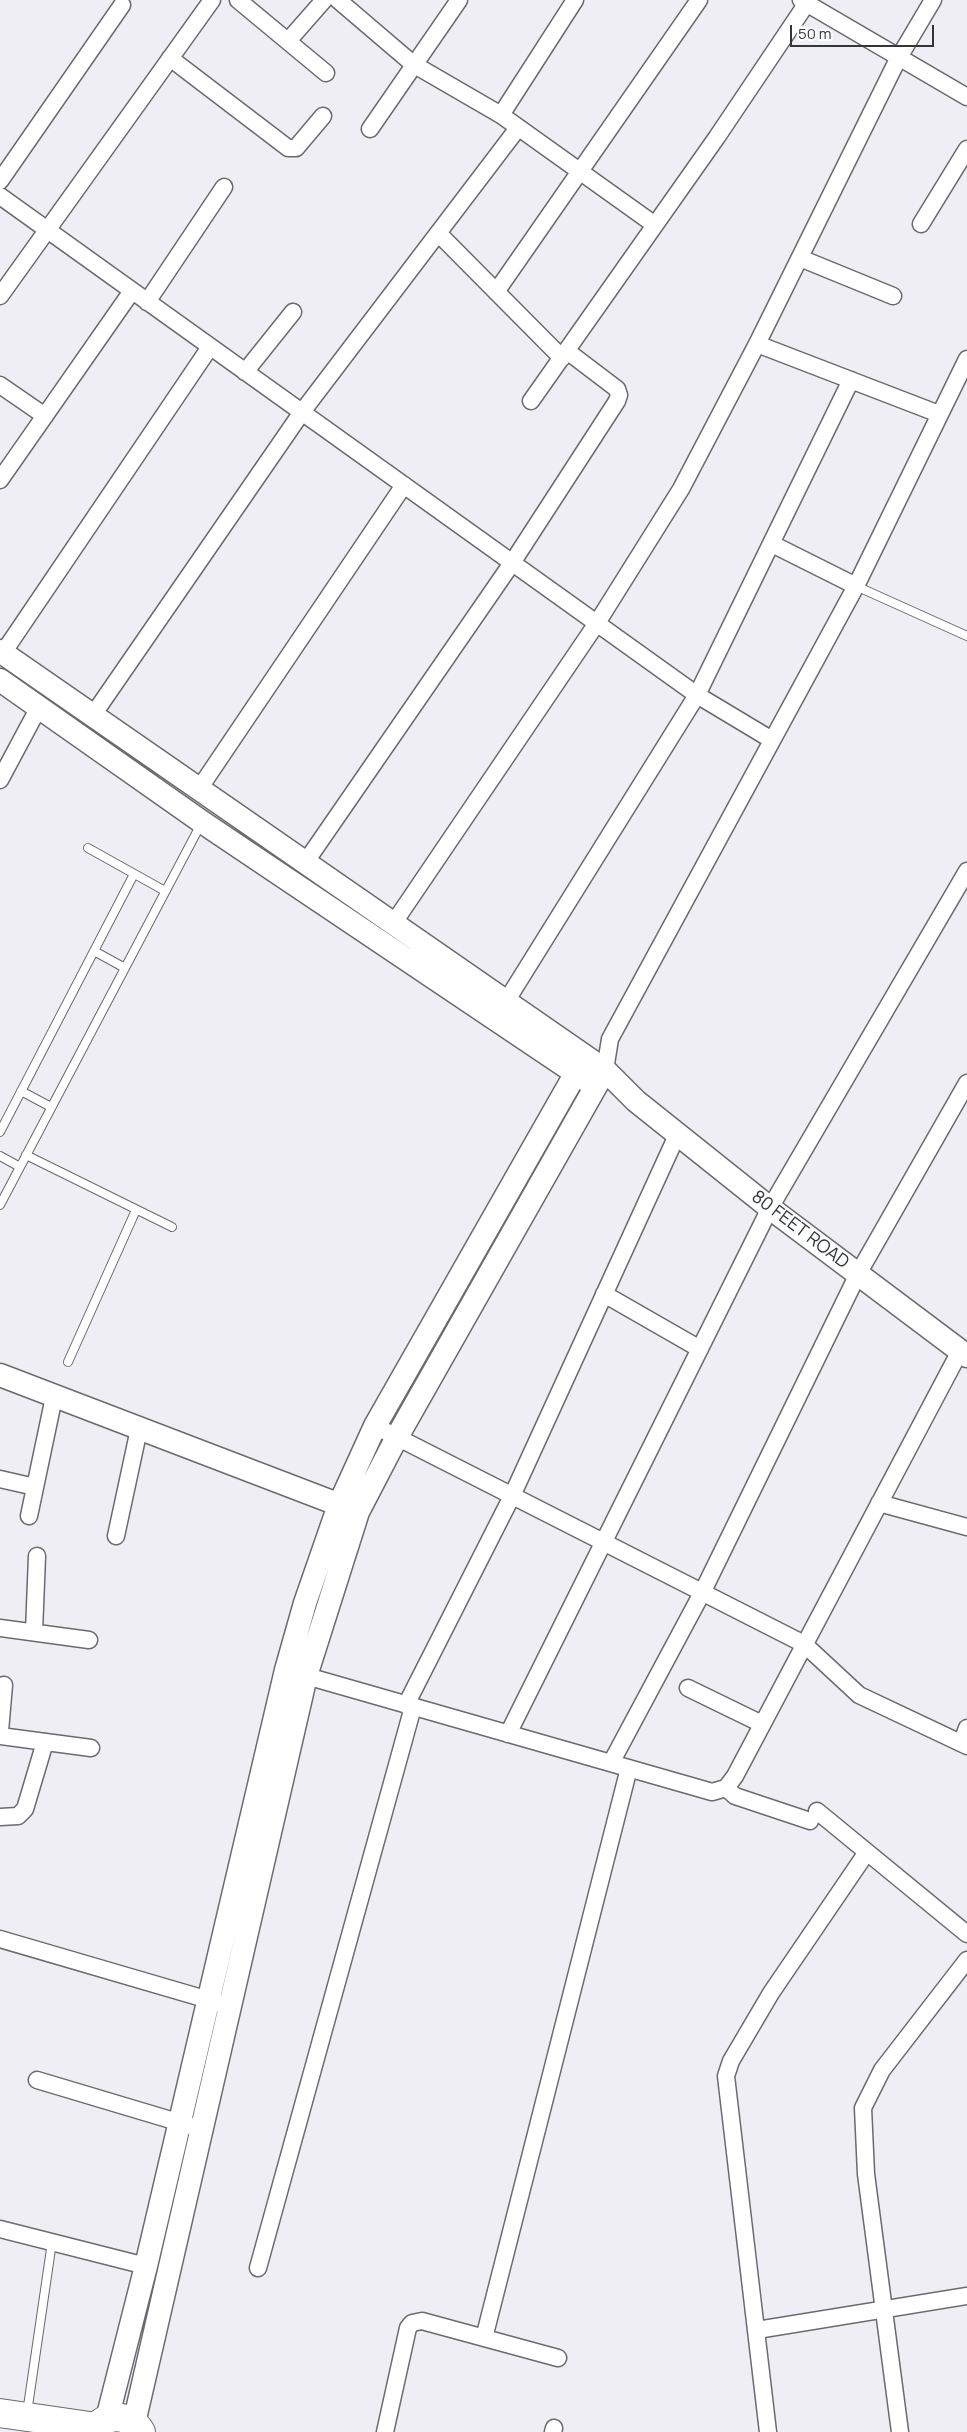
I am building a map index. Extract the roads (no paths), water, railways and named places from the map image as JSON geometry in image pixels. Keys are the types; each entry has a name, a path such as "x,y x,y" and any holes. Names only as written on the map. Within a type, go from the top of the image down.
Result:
{"highway":[{"path":"0,2413 99,2426 124,2418 137,2428"}],"street":[{"path":"238,0 326,73"},
{"path":"288,41 324,0"},
{"path":"338,0 413,64 501,115 655,225"},
{"path":"370,129 413,64 459,0"},
{"path":"501,115 575,0"},
{"path":"496,292 699,0"},
{"path":"393,924 597,623 681,489 757,344 898,58 933,0"},
{"path":"0,296 210,1"},
{"path":"531,401 655,225 806,1 898,58 967,97"},
{"path":"0,181 122,5"},
{"path":"170,58 288,148 296,148 323,116"},
{"path":"93,715 302,412 518,128"},
{"path":"922,224 967,149"},
{"path":"148,302 224,187"},
{"path":"0,196 697,695 772,740"},
{"path":"305,863 512,563 617,401 619,395 617,389 564,354 496,292 438,234"},
{"path":"800,258 893,296"},
{"path":"0,480 132,291"},
{"path":"245,372 293,312"},
{"path":"757,344 939,414"},
{"path":"210,347 2,652 393,924 507,1000 581,1066"},
{"path":"349,1508 398,1437 600,1078 610,1039 856,586 967,359"},
{"path":"507,1000 697,695 851,380"},
{"path":"0,385 45,416"},
{"path":"199,789 404,485"},
{"path":"772,544 856,586"},
{"path":"0,680 202,822 581,1066"},
{"path":"0,780 39,708"},
{"path":"508,1734 770,1208 967,871"},
{"path":"99,2426 190,2126 296,1673 305,1603 349,1508 375,1426 581,1066 610,1039"},
{"name":"80 FEET ROAD","path":"581,1066 636,1101 770,1208 964,1354"},
{"path":"611,1763 702,1593 858,1274 967,1083"},
{"path":"258,2268 409,1706 512,1496 678,1133"},
{"path":"604,1294 700,1349"},
{"path":"296,1673 712,1792 726,1788 735,1776 879,1503 964,1354"},
{"path":"0,1375 349,1508"},
{"path":"29,1516 54,1397"},
{"path":"375,1426 804,1644 859,1695 965,1739"},
{"path":"116,1536 139,1429"},
{"path":"0,1479 35,1487"},
{"path":"879,1503 967,1527"},
{"path":"34,1632 37,1556"},
{"path":"0,1628 89,1640"},
{"path":"0,1731 4,1685"},
{"path":"688,1688 762,1724"},
{"path":"0,1736 91,1748"},
{"path":"0,1817 18,1816 25,1809 45,1742"},
{"path":"484,2338 629,1768"},
{"path":"726,1788 735,1796 814,1816 867,1852 967,1934"},
{"path":"768,2432 726,2076 732,2061 771,1993 867,1852"},
{"path":"0,1939 220,2003"},
{"path":"900,2432 866,2174 862,2108 882,2070 967,1960"},
{"path":"37,2080 190,2126"},
{"path":"137,2428 190,2126"},
{"path":"0,2229 146,2266"},
{"path":"756,2330 967,2296"},
{"path":"385,2432 408,2328 412,2323 422,2322 558,2358"}],"lane":[{"path":"856,586 967,636"},
{"path":"0,1205 202,822"},
{"path":"88,848 165,891"},
{"path":"0,1132 134,874"},
{"path":"94,951 125,968"},
{"path":"21,1091 52,1108"},
{"path":"26,1155 172,1228"},
{"path":"0,1156 20,1168"},
{"path":"68,1362 136,1210"},
{"path":"27,2417 52,2242"}]}
